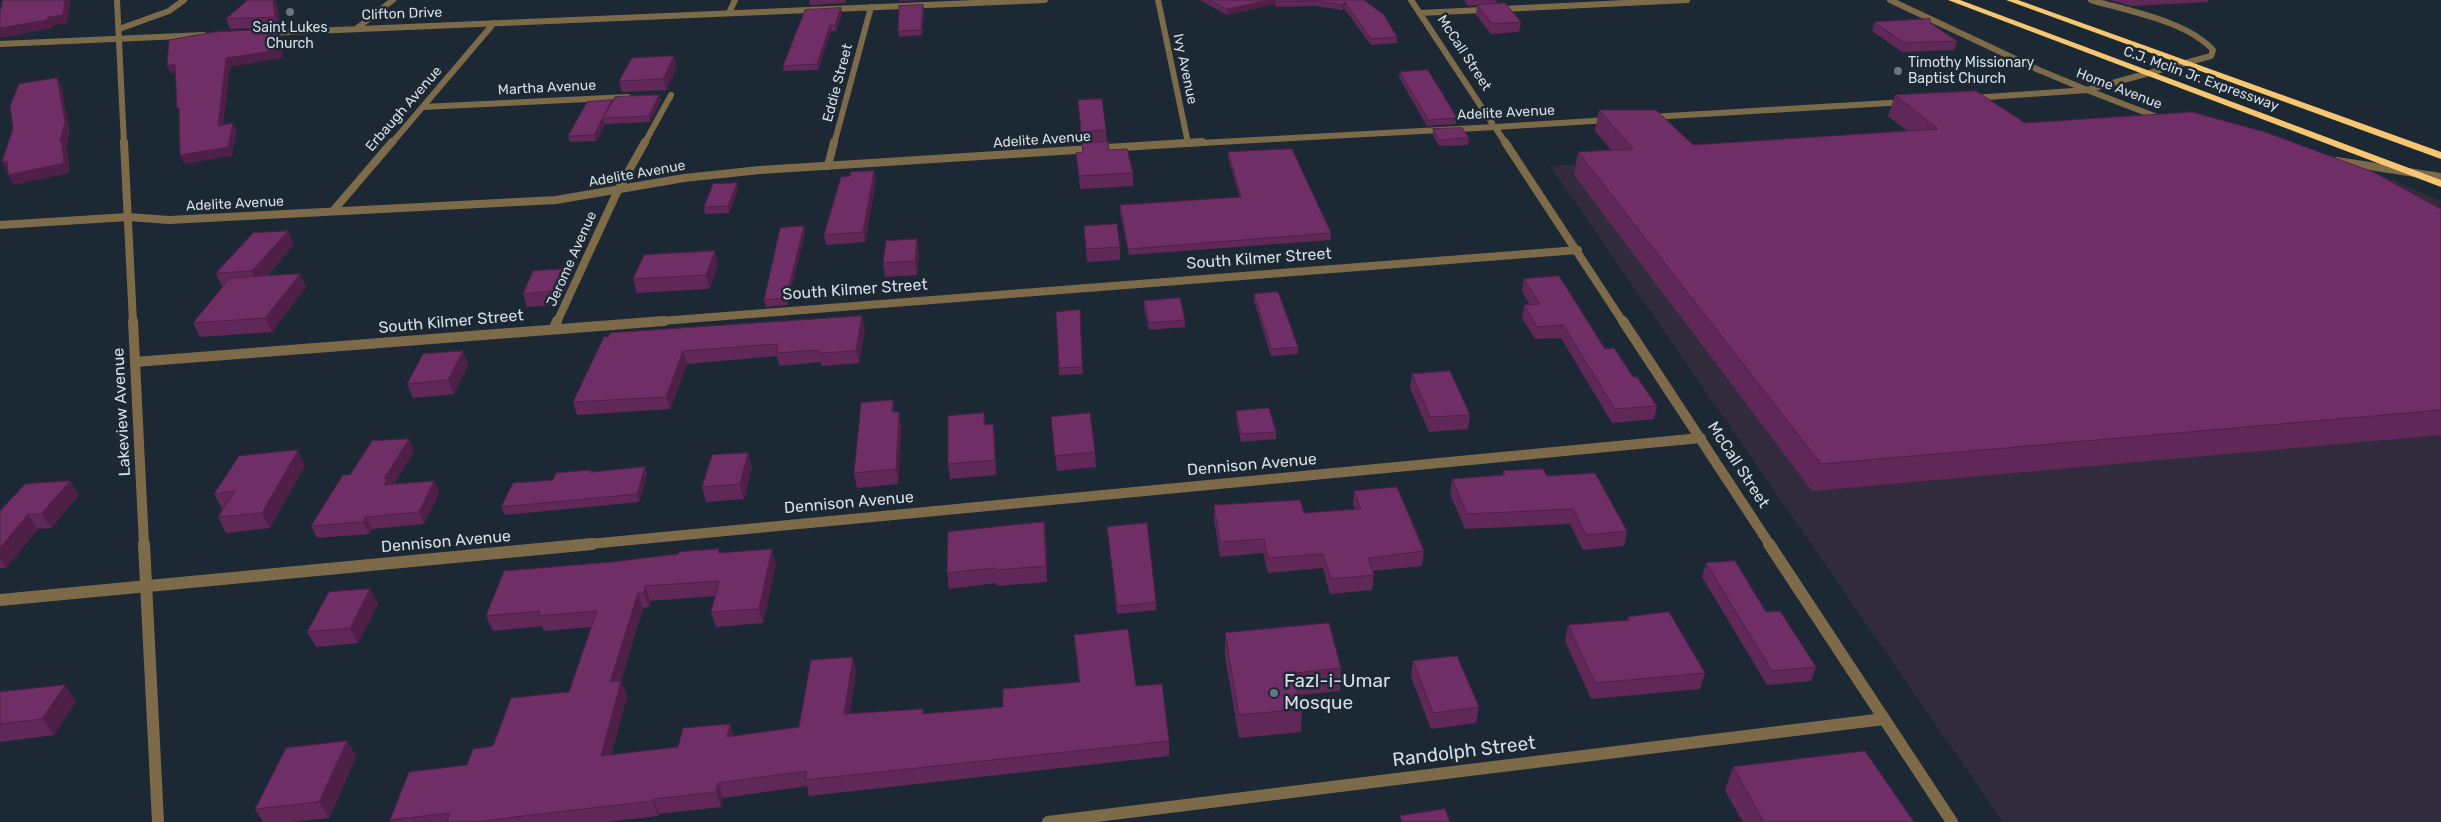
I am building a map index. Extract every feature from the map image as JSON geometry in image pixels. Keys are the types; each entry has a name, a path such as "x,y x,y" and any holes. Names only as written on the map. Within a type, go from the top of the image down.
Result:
{"highway":[{"name":"C.J. Mclin Jr. Expressway","path":"1952,0 2441,184"},
{"name":"C.J. Mclin Jr. Expressway","path":"2010,0 2441,156"}],"street":[{"name":"Lakeview Avenue","path":"117,0 158,822"},
{"path":"119,34 169,11 184,0"},
{"path":"356,29 393,0"},
{"path":"729,13 735,0"},
{"name":"Clifton Drive","path":"255,33 1045,0"},
{"name":"Ivy Avenue","path":"1158,0 1188,143"},
{"name":"McCall Street","path":"1411,0 1578,250 1952,822"},
{"path":"1420,13 1687,0"},
{"name":"Home Avenue","path":"1890,0 2039,70 2168,121"},
{"path":"1965,98 2087,90 2211,56 2213,50 2204,40 2192,33 2090,0"},
{"name":"Eddie Street","path":"828,166 871,7"},
{"name":"Erbaugh Avenue","path":"333,211 494,23"},
{"path":"0,44 119,34 216,35"},
{"name":"Jerome Avenue","path":"554,328 618,190 672,95 662,96"},
{"name":"Martha Avenue","path":"423,106 632,97"},
{"path":"1646,117 1918,101"},
{"name":"Adelite Avenue","path":"0,225 128,217 169,220 556,200 719,174 1188,143 1617,119"},
{"path":"2331,160 2441,177"},
{"name":"South Kilmer Street","path":"135,362 1578,250"},
{"name":"Dennison Avenue","path":"0,600 1701,438"},
{"name":"Randolph Street","path":"1048,822 1884,719"}],"shaded area":[{"path":"2181,129 2381,175 2441,201 2441,822 2003,822 1550,166"}],"building":[{"path":"3,0 65,0 63,15 48,17 47,20 0,28 0,12"},
{"path":"248,0 273,0 275,17 226,19"},
{"path":"1210,0 1269,0 1227,9"},
{"path":"1275,0 1364,0 1384,15 1397,37 1371,39 1345,2 1342,5 1316,1 1276,2"},
{"path":"1505,3 1521,22 1492,24 1477,5"},
{"path":"923,5 921,30 898,31 899,6"},
{"path":"841,8 835,25 830,25 817,64 783,66 805,10"},
{"path":"1930,19 1930,23 1957,41 1904,43 1874,22"},
{"path":"277,29 279,50 226,58 218,126 233,123 228,147 180,155 179,108 177,108 175,64 167,66 169,40 214,32"},
{"path":"674,56 663,79 619,81 632,58"},
{"path":"1428,70 1457,118 1428,120 1400,72"},
{"path":"57,78 65,122 60,141 62,141 64,163 8,175 7,161 2,162 13,128 10,106 19,84"},
{"path":"1976,91 2025,123 2192,112 2265,132 2373,172 2441,209 2441,410 1821,464 1578,152 1633,149 1599,110 1656,110 1693,145 1938,129 1895,95"},
{"path":"659,95 649,116 603,118 615,97"},
{"path":"1102,99 1106,130 1081,132 1078,100"},
{"path":"612,100 594,135 568,136 587,102"},
{"path":"1462,128 1469,138 1439,140 1433,129"},
{"path":"1108,142 1109,150 1127,149 1133,173 1079,176 1076,153 1083,152 1082,143"},
{"path":"1292,149 1331,233 1128,249 1120,205 1241,197 1228,152"},
{"path":"874,171 863,232 824,235 841,177 850,176 851,172"},
{"path":"737,183 728,206 704,207 713,184"},
{"path":"1117,224 1120,247 1086,249 1084,226"},
{"path":"804,226 786,298 764,300 780,228"},
{"path":"288,231 252,271 216,273 253,233"},
{"path":"917,239 915,261 883,263 886,241"},
{"path":"715,251 706,275 633,279 644,255"},
{"path":"565,269 554,291 523,294 533,271"},
{"path":"300,274 265,318 193,323 230,278"},
{"path":"1559,276 1605,349 1614,348 1633,377 1637,377 1657,406 1615,409 1563,325 1537,327 1524,305 1540,304 1524,279"},
{"path":"1277,292 1298,347 1271,349 1254,294"},
{"path":"1180,298 1185,320 1149,323 1144,301"},
{"path":"1080,310 1082,367 1059,368 1056,312"},
{"path":"862,316 856,351 819,353 820,350 776,353 778,344 683,351 666,397 573,402 604,337 608,337 610,333"},
{"path":"463,351 448,380 407,384 423,354"},
{"path":"1450,371 1470,415 1430,417 1412,374"},
{"path":"893,400 892,412 899,412 896,469 854,473 861,403"},
{"path":"1269,408 1276,432 1241,434 1236,411"},
{"path":"984,413 984,425 993,424 995,460 948,464 948,416"},
{"path":"1090,413 1095,452 1055,456 1051,417"},
{"path":"409,439 384,479 388,478 384,485 434,481 419,512 366,517 363,522 311,526 343,475 350,475 372,441"},
{"path":"298,450 262,513 218,517 235,491 214,494 239,456"},
{"path":"748,453 740,484 702,487 712,455"},
{"path":"645,467 637,494 501,507 513,483 553,480 556,473"},
{"path":"1543,469 1547,476 1595,473 1627,531 1586,535 1573,509 1467,514 1452,479 1505,475 1503,471"},
{"path":"70,481 41,514 28,514 0,548 0,511 25,484"},
{"path":"1397,487 1424,551 1368,558 1374,575 1331,579 1323,554 1268,558 1264,539 1220,542 1214,505 1300,500 1304,513 1361,509 1354,491"},
{"path":"1044,522 1046,566 995,570 995,568 947,573 948,532"},
{"path":"1147,523 1156,602 1117,606 1107,527"},
{"path":"719,549 718,553 772,549 759,609 711,612 719,581 645,586 644,593 638,593 610,682 621,681 601,756 678,747 683,728 730,724 727,737 799,727 811,660 853,657 844,714 923,709 922,714 1003,707 1003,689 1080,682 1074,635 1128,629 1136,686 1162,684 1169,741 805,780 807,771 718,783 716,792 479,822 447,822 450,813 390,820 409,772 467,765 473,749 493,746 511,698 569,692 597,611 538,616 540,611 486,616 504,571 612,562 678,554 679,552"},
{"path":"1735,561 1766,612 1780,611 1816,667 1772,671 1706,563"},
{"path":"370,589 350,628 307,632 329,592"},
{"path":"1669,612 1705,673 1595,683 1568,625 1630,620 1628,617"},
{"name":"Fazl-i-Umar Mosque","path":"1329,623 1341,668 1294,673 1302,709 1239,715 1225,633"},
{"path":"1457,656 1479,707 1433,713 1413,661"},
{"path":"65,685 42,719 0,724 0,692"},
{"path":"347,741 319,802 255,809 286,748"},
{"path":"1865,751 1914,822 1764,822 1733,767"},
{"path":"1445,809 1450,822 1402,822 1400,816"}],"place":[{"name":"Saint Lukes Church","path":"290,12"},
{"name":"Timothy Missionary Baptist Church","path":"1898,71"},
{"name":"Fazl-i-Umar Mosque","path":"1274,693"}]}
